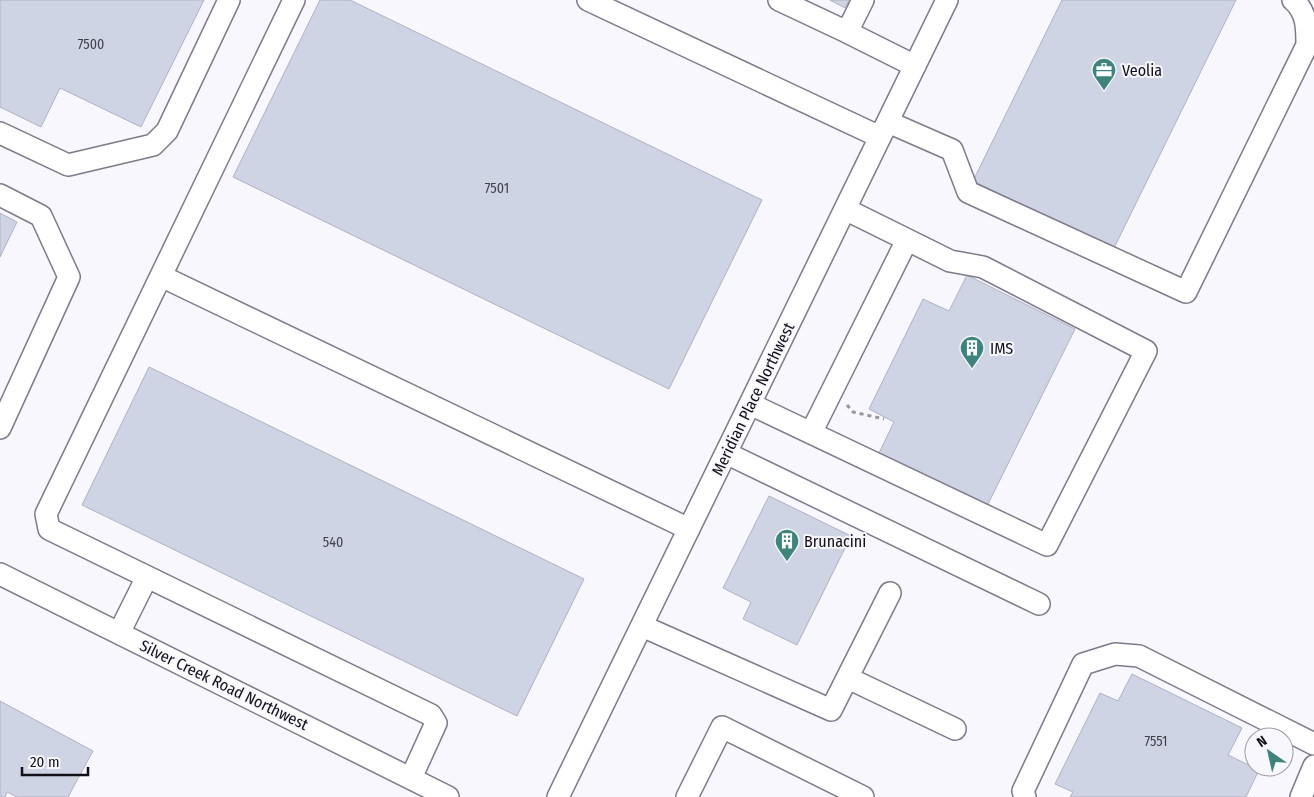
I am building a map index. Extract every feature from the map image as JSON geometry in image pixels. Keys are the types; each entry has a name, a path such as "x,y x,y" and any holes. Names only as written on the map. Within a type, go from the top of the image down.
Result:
{"street":[{"path":"0,133 68,165 153,145 168,131 229,0"},
{"path":"294,0 46,514 49,529 431,715 436,723 411,778"},
{"path":"588,0 884,130 952,150 968,192 1186,292 1307,45 1308,25 1300,6 1293,0"},
{"path":"779,0 915,66"},
{"path":"847,32 863,0"},
{"name":"Meridian Place Northwest","path":"558,797 947,0"},
{"path":"0,196 41,216 68,277 0,428"},
{"path":"750,404 1047,544 1146,352 983,267 950,261 845,209"},
{"path":"811,433 907,240"},
{"path":"161,276 689,529"},
{"path":"726,453 1039,604"},
{"name":"Silver Creek Road Northwest","path":"0,574 448,797"},
{"path":"119,633 147,577"},
{"path":"642,626 831,710 890,593"},
{"path":"1025,797 1023,791 1084,664 1115,654 1139,656 1314,744"},
{"path":"848,678 955,729"},
{"path":"687,797 722,727 863,797"},
{"path":"1301,797 1314,766"}],"path":[{"path":"845,398 853,412 884,420"}],"building":[{"path":"0,0 204,0 141,127 60,88 41,127 0,107"},
{"path":"320,0 350,0 762,200 669,389 233,177"},
{"path":"830,0 849,0 845,8"},
{"name":"Veolia","path":"1062,0 1236,0 1113,250 973,181"},
{"path":"0,213 17,222 0,257"},
{"name":"IMS","path":"967,275 1075,329 985,510 877,457 894,422 869,409 923,299 949,311"},
{"path":"149,367 584,579 517,716 82,505"},
{"name":"Brunacini","path":"769,496 851,536 797,645 743,619 751,602 723,588"},
{"path":"1132,674 1242,728 1228,755 1244,763 1244,777 1256,777 1246,797 1070,797 1073,792 1055,784 1100,693 1118,701"},
{"path":"0,701 93,751 68,797 17,797 7,792 5,797 0,797"}],"place":[{"name":"Veolia","path":"1104,91"},
{"name":"IMS","path":"972,369"},
{"name":"Brunacini","path":"787,562"}]}
